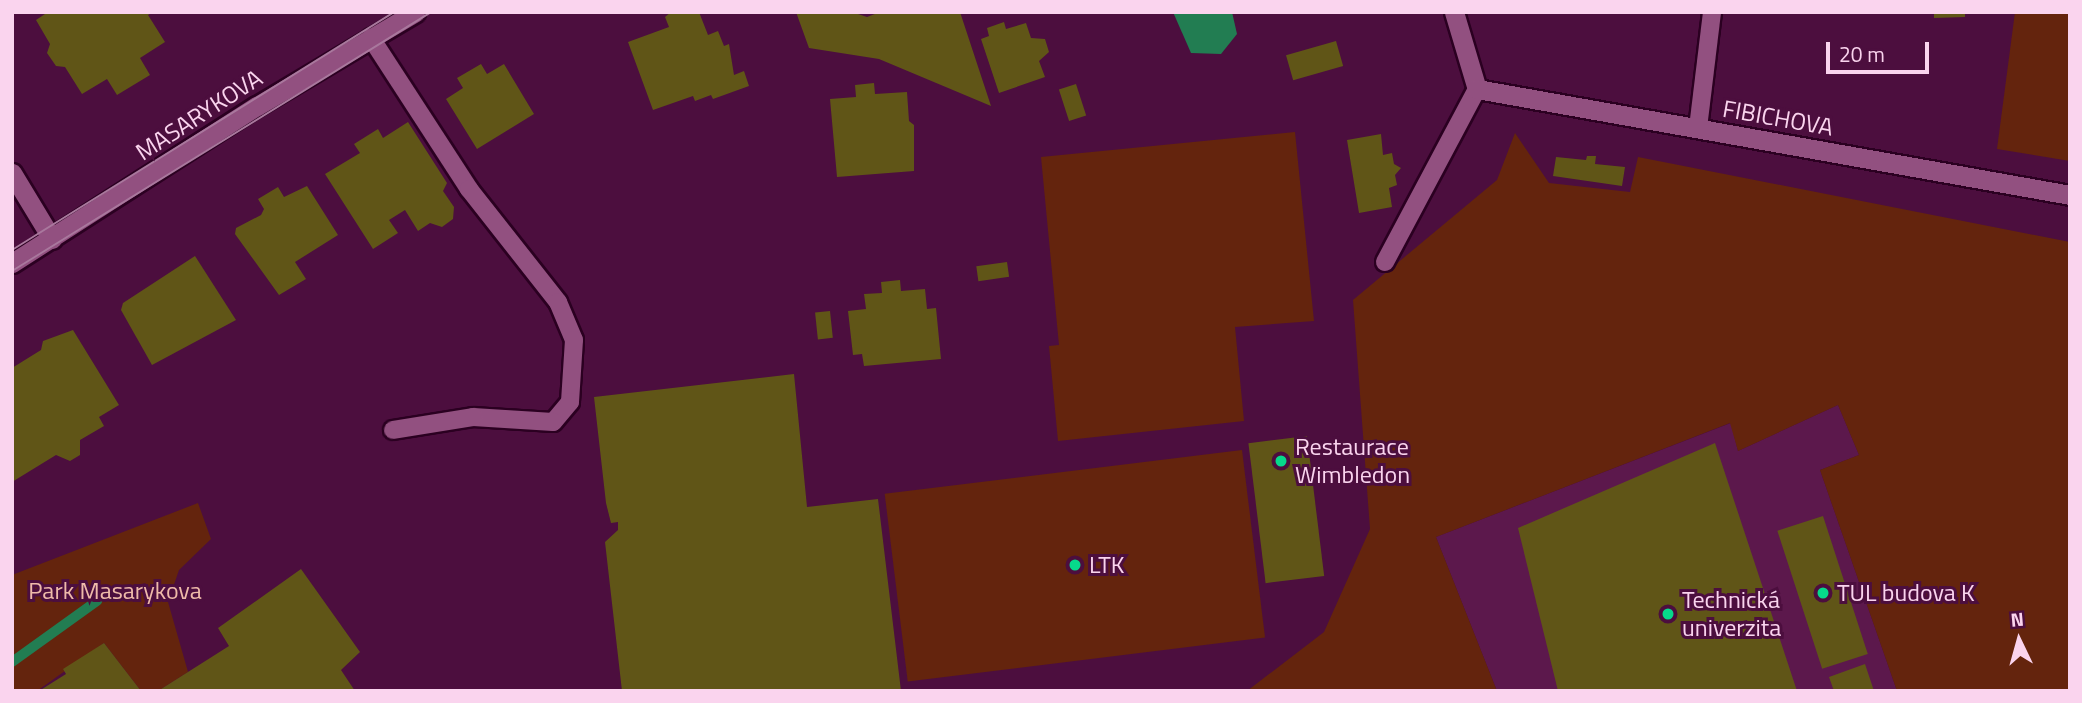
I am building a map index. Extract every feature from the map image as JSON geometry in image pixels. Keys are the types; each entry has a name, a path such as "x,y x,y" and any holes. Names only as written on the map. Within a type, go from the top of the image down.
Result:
{"street":[{"name":"MASARYKOVA","path":"12,263 415,12"},
{"path":"1454,12 1477,89"},
{"name":"FIBICHOVA","path":"1477,89 2070,195"},
{"path":"12,173 52,239"}],"lane":[{"path":"1698,128 1712,12"},
{"path":"371,38 469,189 558,302 574,340 570,402 553,422 473,417 393,430"},
{"path":"1385,262 1477,89"}],"shaded area":[{"path":"1173,12 1232,12 1237,34 1221,54 1191,53"},
{"name":"Technická univerzita","path":"1838,405 1859,455 1820,470 1897,691 1497,691 1436,537 1731,423 1738,451"}],"green space":[{"path":"2015,12 2070,12 2070,161 1997,149"},
{"path":"1295,132 1314,321 1235,327 1244,421 1058,441 1049,346 1059,345 1041,157"},
{"path":"1515,133 1549,183 1630,192 1638,157 2070,242 2070,691 1897,691 1820,470 1859,455 1838,405 1738,451 1730,423 1436,537 1497,691 1247,691 1324,632 1370,529 1353,300 1497,180"},
{"name":"LTK","path":"1242,450 1265,638 908,681 885,494"},
{"name":"Park Masarykova","path":"198,503 211,539 179,570 168,602 188,672 158,691 141,691 104,643 37,691 12,691 12,575"}],"building":[{"path":"48,12 153,12 148,15 165,42 140,58 150,75 117,95 107,79 82,94 65,67 56,66 47,53 50,44 36,20"},
{"path":"671,12 699,12 708,35 718,31 724,46 729,44 734,75 744,71 749,86 713,99 711,95 695,101 693,96 653,110 628,42 669,27 665,17"},
{"path":"796,12 852,12 867,17 880,12 960,12 991,106 879,59 809,48"},
{"path":"1934,12 1965,12 1965,17 1934,18"},
{"path":"1004,22 1006,29 1026,23 1031,38 1045,39 1049,52 1039,61 1045,77 999,93 981,39 989,36 987,28"},
{"path":"1336,41 1343,66 1293,80 1286,55"},
{"path":"481,64 487,74 504,64 534,114 477,149 446,99 463,88 457,78"},
{"path":"874,83 875,94 907,92 909,121 914,125 914,171 837,177 830,99 856,97 855,85"},
{"path":"1076,84 1086,115 1069,121 1059,90"},
{"path":"408,122 447,183 443,191 454,207 453,219 442,227 430,223 418,231 405,210 389,220 398,233 373,249 325,174 360,153 354,144 378,129 383,138"},
{"path":"1381,134 1383,155 1392,153 1394,164 1401,168 1395,175 1397,185 1389,188 1392,207 1359,213 1347,140"},
{"path":"1587,156 1596,156 1595,164 1625,167 1622,186 1553,176 1556,157 1586,160"},
{"path":"307,186 338,235 295,262 306,279 279,295 235,234 236,228 261,215 264,209 258,199 278,187 284,197"},
{"path":"195,256 236,320 152,365 121,310 123,303"},
{"path":"1007,262 1009,277 978,281 976,266"},
{"path":"900,280 901,291 925,289 927,309 936,308 941,359 864,366 862,354 853,355 848,311 866,309 864,294 882,293 881,282"},
{"path":"830,311 833,338 818,339 815,313"},
{"path":"73,330 119,405 99,417 104,426 80,440 80,455 70,461 56,455 12,482 12,368 41,350 43,341"},
{"path":"794,374 807,507 878,499 901,691 622,691 605,542 618,530 618,522 611,523 606,503 594,397"},
{"path":"1307,436 1324,576 1266,583 1248,443"},
{"path":"1715,443 1797,691 1558,691 1518,528"},
{"name":"TUL budova K","path":"1823,516 1868,654 1822,669 1777,531"},
{"path":"301,569 360,652 341,670 355,691 158,691 229,646 218,628"},
{"path":"104,643 141,691 39,691 66,674 63,669"},
{"path":"1865,664 1874,691 1834,691 1829,677"}],"waterway":[{"path":"12,662 97,601"}],"tram line":[{"path":"12,250 394,12"},
{"path":"12,271 432,12"}],"place":[{"name":"Restaurace Wimbledon","path":"1281,461"},
{"name":"LTK","path":"1075,565"},
{"name":"TUL budova K","path":"1823,593"},
{"name":"Technická univerzita","path":"1668,614"}]}
